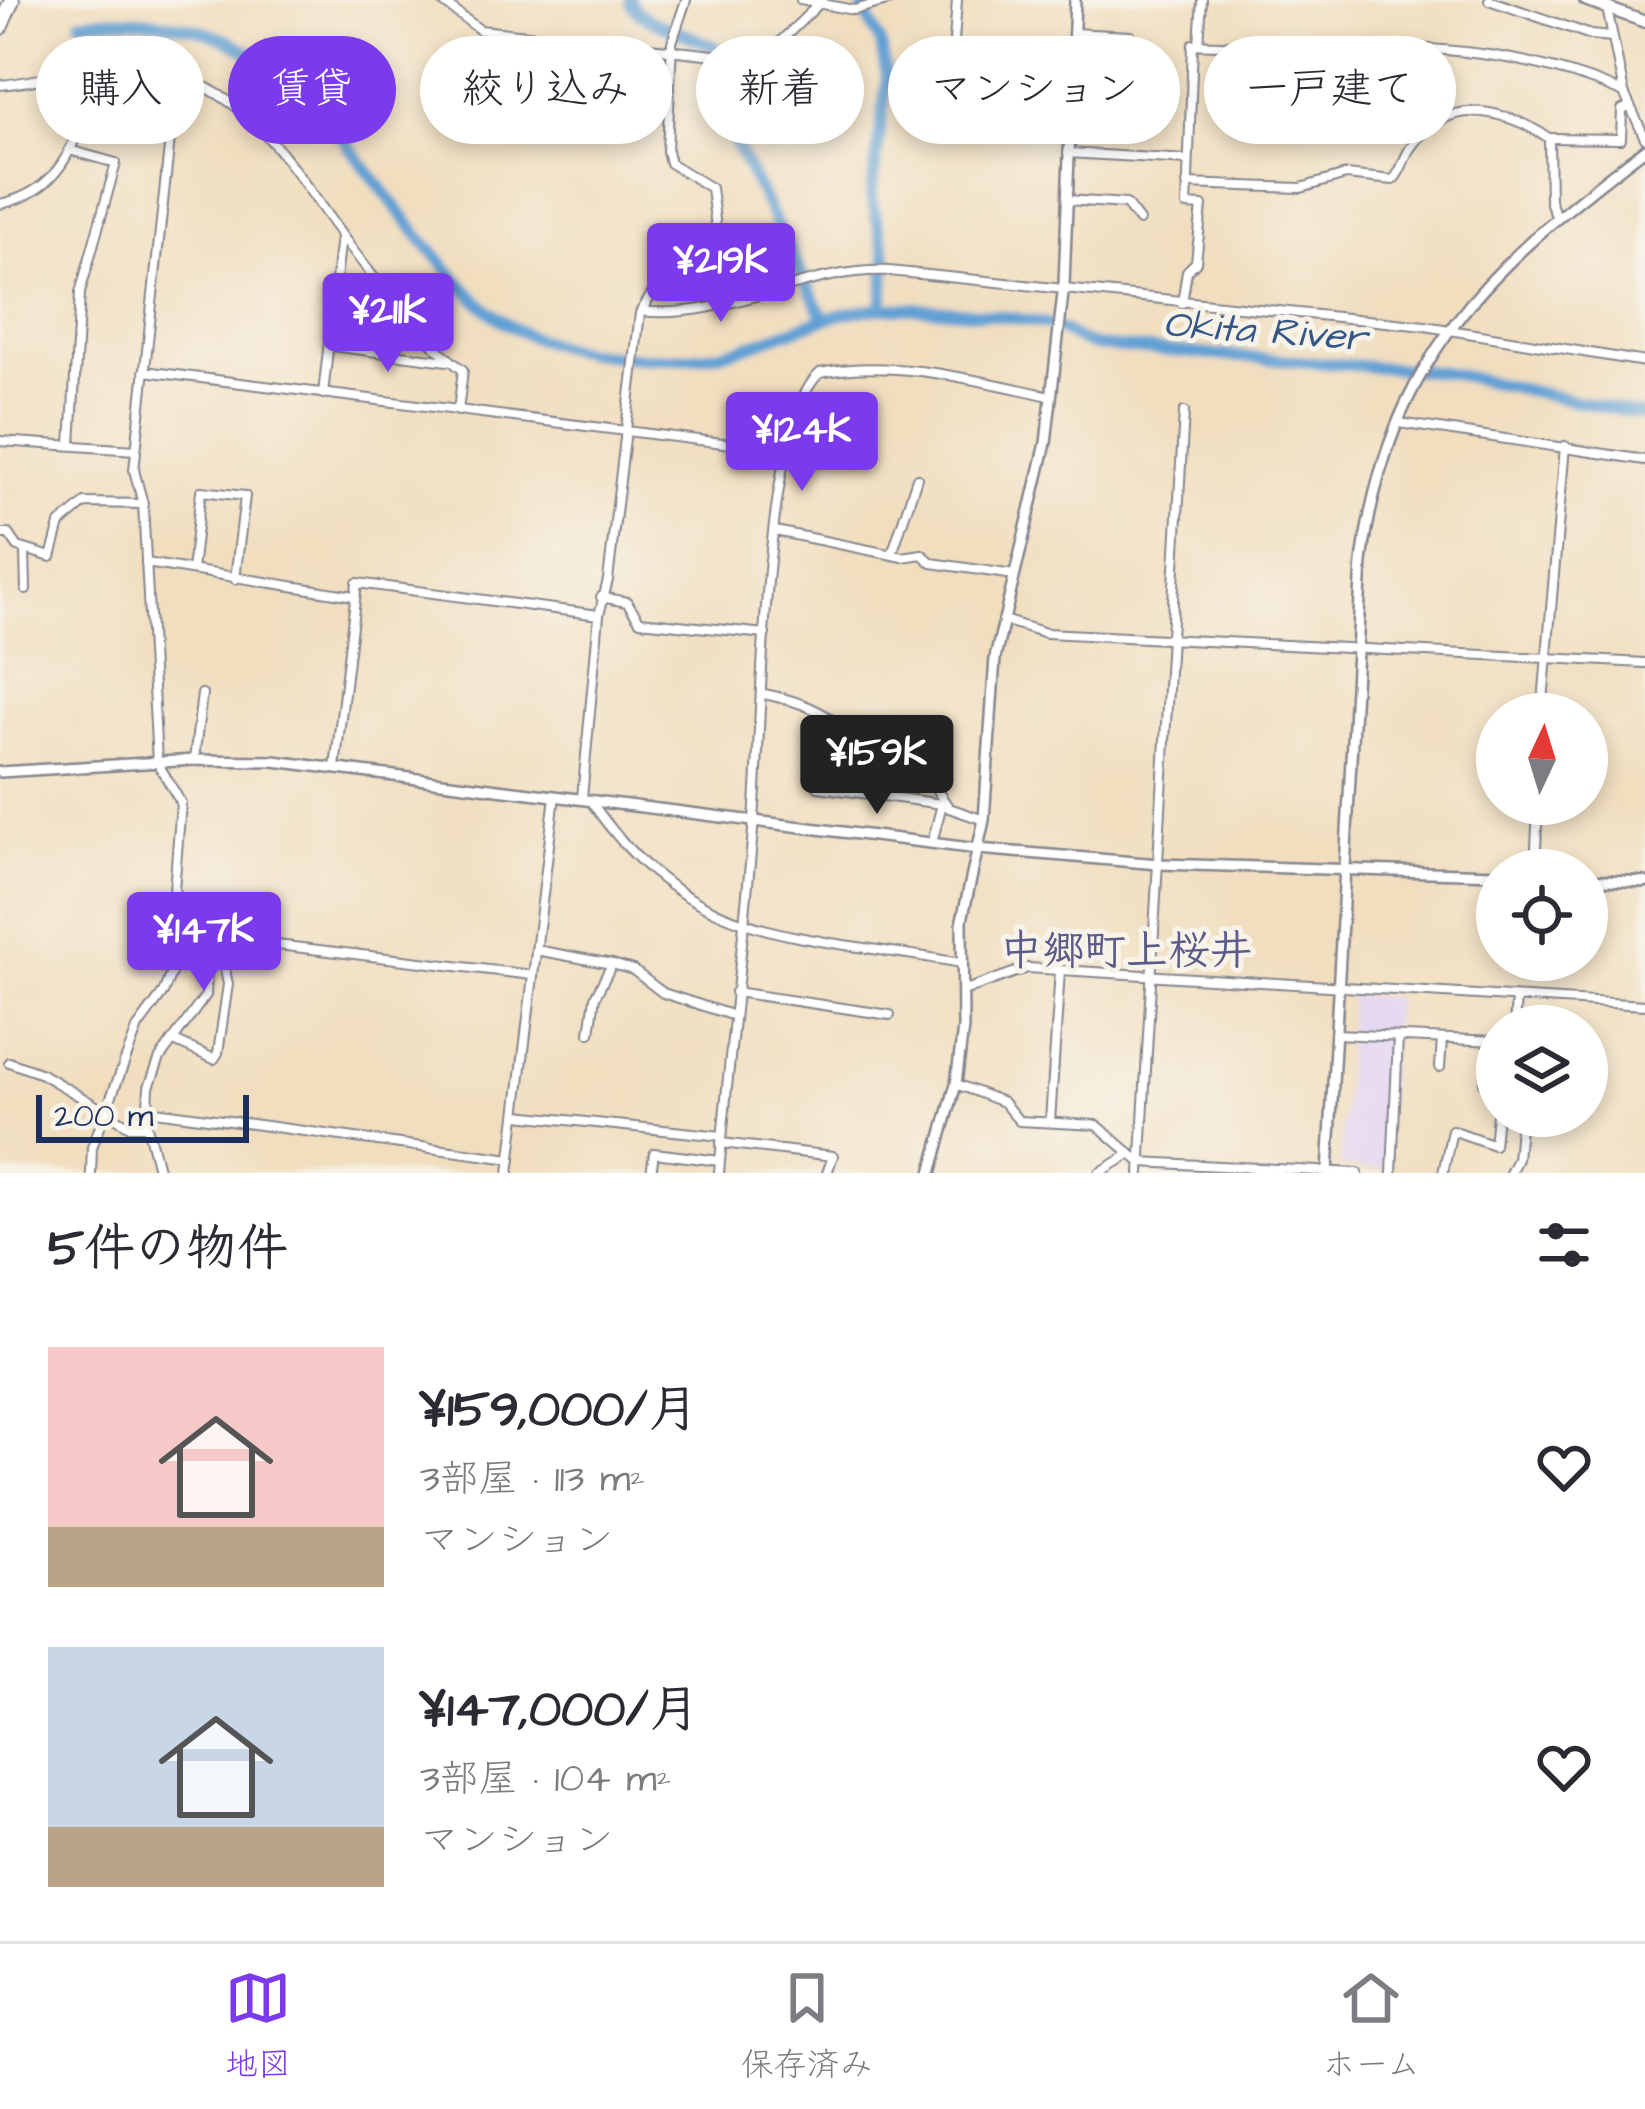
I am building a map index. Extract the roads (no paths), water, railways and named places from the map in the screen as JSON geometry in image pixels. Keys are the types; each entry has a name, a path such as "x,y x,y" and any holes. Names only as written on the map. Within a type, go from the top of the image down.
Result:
{"highway":[{"path":"0,28 12,0"}],"main road":[{"path":"1585,0 1645,22"}],"street":[{"path":"440,0 480,30 537,36"},
{"path":"672,47 686,0"},
{"path":"801,0 863,8 891,0"},
{"path":"954,36 957,0"},
{"path":"1072,36 1075,0"},
{"path":"1199,44 1202,0"},
{"path":"1489,0 1591,35 1612,37"},
{"path":"672,50 767,58 821,2"},
{"path":"1604,6 1628,107 1645,138"},
{"path":"1072,33 1131,36"},
{"path":"1182,303 1187,272 1196,262 1202,206 1187,205 1192,44 1457,47 1528,60 1624,93"},
{"path":"0,85 36,79"},
{"path":"204,85 220,92 262,126 341,236 463,370 458,411"},
{"path":"1187,184 1301,188 1346,175 1393,180 1425,132 1472,109 1494,110 1549,138 1622,139 1622,110 1628,107"},
{"path":"1549,138 1556,216"},
{"path":"0,204 45,187 71,144"},
{"path":"159,1173 147,1126 148,1087 172,1040 206,995 206,966 177,902 172,875 181,803 157,762 136,449 169,144"},
{"path":"670,144 670,164 711,188 718,244 653,292 641,312 601,597 586,798 644,865 715,916 764,932 960,962"},
{"path":"931,1173 956,1084 962,920 984,820 990,692 1046,443 1064,288 1068,144"},
{"path":"1328,1172 1365,540 1400,421 1448,331 1507,260 1645,149"},
{"path":"69,150 116,163 80,293 71,444"},
{"path":"1068,153 1188,160"},
{"path":"1067,200 1126,204 1138,221"},
{"path":"323,394 341,236"},
{"path":"641,312 684,312 802,284 884,271 1448,331 1645,362"},
{"path":"337,298 402,305"},
{"path":"331,346 451,362"},
{"path":"719,1173 731,1015 754,820 775,531 787,451 804,392 820,373 878,370 1051,392"},
{"path":"143,371 787,451"},
{"path":"1140,1167 1184,412"},
{"path":"1400,421 1645,460"},
{"path":"0,441 136,449"},
{"path":"1543,693 1565,446"},
{"path":"892,554 917,478"},
{"path":"192,569 201,491 245,496 235,579"},
{"path":"0,534 9,534 25,550 51,557 60,524 86,503 143,504"},
{"path":"775,531 892,554 922,554 932,563 1014,575"},
{"path":"25,550 26,590"},
{"path":"146,563 296,590 314,586 354,596"},
{"path":"335,768 357,583 599,615"},
{"path":"601,597 627,602 640,621 765,634"},
{"path":"1003,620 1046,633 1645,663"},
{"path":"194,760 202,694"},
{"path":"764,694 794,700 843,730 889,769 926,772 949,808 984,820"},
{"path":"843,730 818,788 943,801"},
{"path":"0,772 194,760 335,768 978,849 1159,864 1476,873"},
{"path":"509,1173 555,794"},
{"path":"932,843 943,801"},
{"path":"1608,880 1645,882"},
{"path":"91,1173 92,1148 138,1027 163,993 176,960 177,902"},
{"path":"194,946 218,938 532,975"},
{"path":"172,1040 214,1059 218,1053 228,984 218,938"},
{"path":"536,950 633,970 663,993 731,1015"},
{"path":"590,1034 595,997 612,964"},
{"path":"963,991 1027,968 1645,1005"},
{"path":"1050,1122 1060,970"},
{"path":"735,992 890,1015"},
{"path":"1516,998 1516,1005"},
{"path":"1336,1034 1476,1040"},
{"path":"1392,1173 1398,1037"},
{"path":"1440,1067 1442,1039"},
{"path":"9,1063 42,1074 130,1126 147,1126"},
{"path":"956,1084 1003,1102 1019,1121 1097,1125 1140,1167"},
{"path":"148,1110 511,1159"},
{"path":"518,1115 833,1156 827,1173"},
{"path":"1443,1173 1452,1130 1494,1145 1495,1137"},
{"path":"1510,1173 1519,1137"},
{"path":"651,1173 653,1153 720,1161"},
{"path":"1099,1173 1130,1154"},
{"path":"1140,1167 1358,1173"}],"waterway":[{"path":"630,0 644,16 721,51 731,135 824,318"},
{"path":"859,0 881,44 887,80 871,198 887,258 882,308"},
{"name":"Okita River","path":"81,21 148,20 203,31 250,52 289,81 325,117 432,251 483,305 519,331 567,347 655,358 711,355 862,310 943,310 1046,324 1095,346 1444,372 1645,416"}],"district":[{"name":"中郷町上桜井","path":"1126,949"}]}
